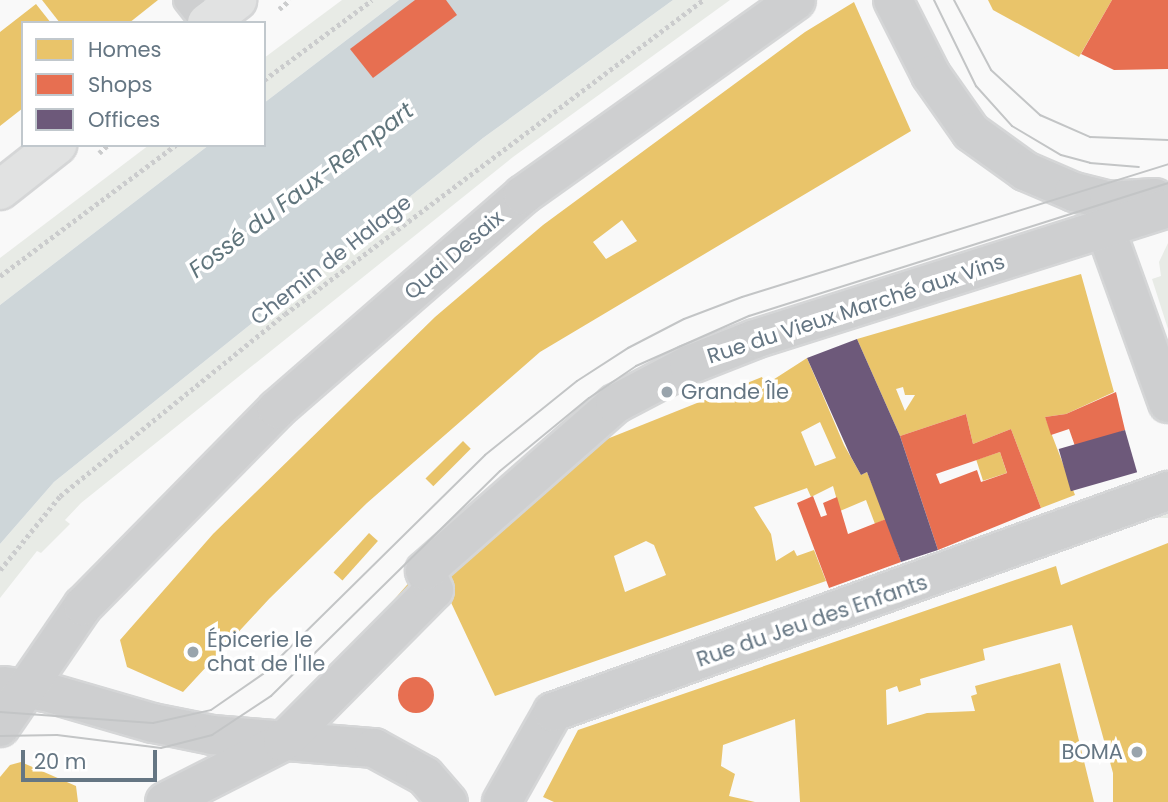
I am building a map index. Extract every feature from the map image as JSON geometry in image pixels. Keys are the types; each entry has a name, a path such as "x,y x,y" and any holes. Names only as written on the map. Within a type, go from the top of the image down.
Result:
{"street":[{"path":"209,21 237,0"},
{"name":"Quai Desaix","path":"0,727 13,687 48,652 84,627 131,571 142,545 277,409 523,195 796,0"},
{"path":"893,0 931,75 971,132 1025,171 1109,201 1168,199"},
{"path":"0,190 54,147"},
{"name":"Rue du Vieux Marché aux Vins","path":"283,742 434,590 425,572 615,404 689,365 755,340 1168,208"},
{"path":"1105,228 1168,403"},
{"name":"Rue du Jeu des Enfants","path":"502,802 552,712 1168,491"},
{"path":"13,687 153,723 283,742 374,748 425,776 448,802"},
{"path":"165,802 283,742"}],"lane":[{"path":"187,0 204,21"}],"path":[{"path":"266,79 372,0"},
{"name":"Chemin de Halage","path":"0,570 70,487 285,314 703,0"},
{"path":"0,276 173,147"}],"shaded area":[{"path":"342,0 399,0 266,101 266,57"},
{"path":"673,0 730,0 513,157 81,503 65,520 70,524 41,553 37,551 0,598 0,544 54,482 483,138"},
{"path":"146,147 206,147 0,305 0,258"},
{"path":"1168,243 1168,329 1152,279 1161,276 1159,262"},
{"path":"1057,507 1168,507 1168,518 1057,518"}],"water":[{"name":"Fossé du Faux-Rempart","path":"399,0 673,0 483,138 54,482 0,544 0,305 206,147 266,147 266,101"}],"building: Homes":[{"path":"42,0 158,0 132,21 58,21"},
{"path":"988,0 1112,0 1079,57 993,10"},
{"path":"854,2 911,131 540,352 367,503 269,599 183,692 127,667 120,640 213,534 435,317 543,225 805,32","holes":["622,220 637,241 606,259 593,242"]},
{"path":"36,4 49,21 21,21 21,110 0,126 0,32"},
{"path":"1081,274 1114,392 1066,414 1045,417 1075,495 1041,508 1011,429 973,444 966,414 900,436 857,339","holes":["903,387 905,395 915,395 905,411 896,389"]},
{"path":"807,358 844,445 861,475 867,472 886,519 875,524 866,500 840,511 833,486 811,497 807,488 754,507 771,534 776,561 794,550 797,556 814,550 826,581 495,696 439,577 582,449 762,377 765,385","holes":["820,422 836,458 815,466 801,432","646,541 654,545 666,575 625,592 614,556"]},
{"path":"463,441 471,449 433,486 426,478"},
{"path":"1000,452 1007,473 983,481 976,460"},
{"path":"369,533 378,541 342,580 334,572"},
{"path":"1168,543 1168,802 1113,802 1113,773 1072,625 983,649 985,660 920,679 921,685 899,692 897,686 886,690 887,725 927,713 975,711 971,696 977,694 975,686 1060,663 1094,802 800,802 795,719 723,745 721,766 735,774 729,796 755,802 554,802 543,797 578,730 1056,566 1061,585"},
{"path":"413,578 421,585 387,625 378,618"},
{"path":"21,762 76,786 78,802 0,802 0,777 10,765"}],"building: Shops":[{"path":"415,0 446,0 457,15 373,78 350,49"},
{"path":"1112,0 1168,0 1168,69 1114,70 1081,54"},
{"path":"1116,392 1125,430 1076,449 1069,429 1051,435 1045,417 1066,414"},
{"path":"966,414 973,444 1011,429 1041,508 938,550 900,436","holes":["1000,452 1007,473 981,482 977,470 940,484 936,474"]},
{"path":"813,496 821,517 827,515 823,503 837,497 848,534 886,519 901,562 829,588 797,503"},
{"path":"416,677 428,683 434,695 428,707 416,713 404,707 398,695 404,683"}],"building: Offices":[{"path":"857,339 900,436 938,550 901,562 867,472 861,475 851,457 807,358"},
{"path":"1125,430 1137,472 1071,491 1059,449"}],"tram line":[{"path":"934,0 976,86 1012,126 1061,155 1090,163 1139,167"},
{"path":"954,0 991,70 1040,115 1090,137 1168,140"},
{"path":"0,712 153,723 211,710 263,674 485,455 577,381 628,348 684,319 742,297 1168,164"},
{"path":"0,736 57,735 161,748 212,735 271,696 500,471 589,398 636,366 749,316 1168,183"}],"place":[{"name":"Grande Île","path":"667,392"},
{"name":"Épicerie le chat de l'Ile","path":"193,652"},
{"name":"BOMA","path":"1137,752"}]}
